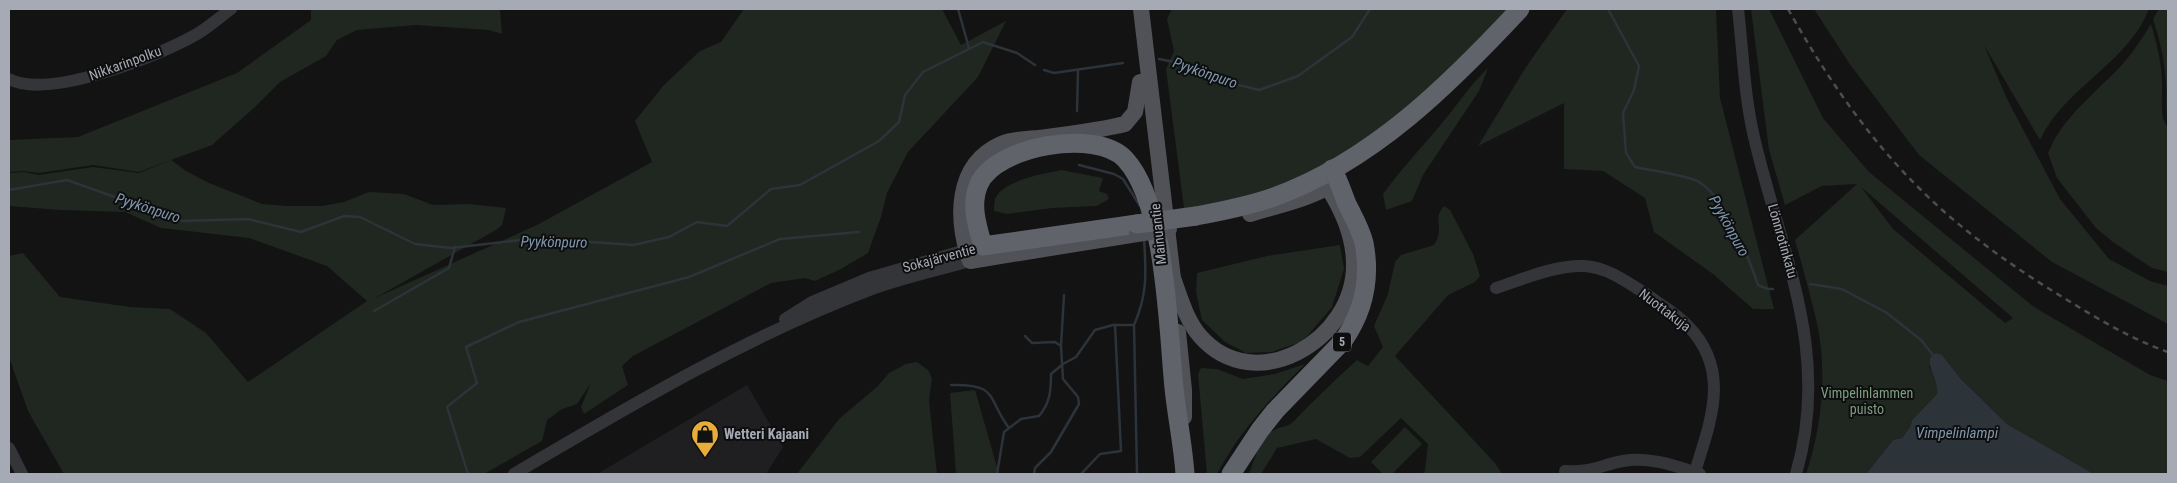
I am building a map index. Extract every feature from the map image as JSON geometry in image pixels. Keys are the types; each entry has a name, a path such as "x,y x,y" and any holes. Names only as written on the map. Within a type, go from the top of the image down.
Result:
{"highway":[{"name":"Sokajärventie","path":"975,254 1196,221 1330,178 1363,150 1412,115 1520,9"},
{"path":"975,254 978,229 974,206 979,184 992,167 1009,157 1026,151 1045,147 1081,144 1098,145 1111,149 1124,158 1135,173 1143,190 1160,244"},
{"name":"5","path":"1231,474 1275,411 1344,341 1359,314 1366,294 1364,242 1330,178"},
{"name":"Mainuantie","path":"1160,244 1174,391 1185,467"}],"main road":[{"name":"Mainuantie","path":"1134,9 1140,82 1160,244"},
{"name":"Mainuantie","path":"1141,9 1173,278 1184,390 1185,467"},
{"path":"975,254 960,203 965,182 980,159 1001,144 1125,124 1134,112 1140,82"},
{"path":"1173,278 1193,326 1218,352 1240,361 1263,363 1301,352 1330,329 1344,307 1352,281 1354,265 1349,236 1330,178"}],"street":[{"name":"Nikkarinpolku","path":"9,79 22,84 38,84 72,80 108,71 178,44 199,33 231,9"},
{"name":"Lönnrotinkatu","path":"1738,9 1744,82 1750,121 1793,276 1806,344 1808,403 1796,474"},
{"name":"Sokajärventie","path":"514,474 678,378 757,337 812,302 870,278 975,254"},
{"name":"Nuottakuja","path":"1496,288 1570,267 1585,266 1599,268 1640,290 1689,326 1708,354 1714,381 1715,404 1697,473"},
{"path":"9,448 22,474"},
{"path":"1565,471 1580,472 1635,460 1661,462 1697,473"}],"shaded area":[{"path":"747,385 783,447 766,474 597,474"}],"green space":[{"path":"311,9 500,9 502,34 489,30 416,25 357,30 337,40 326,56 280,82 212,145 139,172 93,165 39,173 9,172 9,140 78,137 237,73 311,20"},
{"path":"744,9 942,9 961,45 1006,21 978,77 908,152 887,193 881,217 868,253 841,269 815,281 805,278 771,283 633,356 622,366 628,385 584,414 581,407 591,383 577,404 562,409 547,420 542,441 484,474 64,474 28,411 9,357 9,256 23,253 60,297 130,307 170,309 206,333 248,382 367,301 327,266 249,238 161,228 125,212 9,206 9,173 24,172 39,175 93,167 139,173 171,160 186,171 209,183 262,204 322,206 344,202 369,192 404,194 433,205 468,204 506,208 502,225 496,230 375,298 537,225 652,162 635,121 663,86 700,51 721,42"},
{"path":"1172,9 1508,9 1428,90 1375,132 1325,165 1299,179 1244,199 1215,205 1184,208 1166,69 1174,51 1167,19"},
{"path":"1567,9 1716,9 1720,98 1774,309 1753,309 1713,274 1654,232 1645,198 1603,171 1564,169 1564,103 1478,146 1526,67"},
{"name":"Vimpelinlammen puisto","path":"1751,9 1769,9 1823,118 1869,172 2034,307 2150,375 2168,381 2168,474 2094,474 2007,424 1961,379 1942,355 1929,366 1937,385 1937,394 1912,420 1910,427 1902,438 1893,440 1866,474 1806,474 1820,415 1822,375 1819,334 1795,240 1857,184 1822,186 1785,205 1769,150","holes":["1861,187 2013,318 2005,323 1893,229"]},
{"path":"1814,9 2149,9 2127,45 2065,105 2051,121 2040,140 1984,45 2007,99 2060,199 2109,259 2150,281 2168,286 2168,324 2052,262 1919,155 1849,63"},
{"path":"2159,9 2168,9 2168,120 2165,68 2153,19"},
{"path":"2151,24 2161,67 2163,116 2168,127 2168,272 2152,268 2113,242 2096,228 2057,178 2048,153 2054,140 2070,117 2124,63"},
{"path":"1488,68 1479,91 1423,175 1412,201 1386,210 1383,194"},
{"path":"1061,170 1103,178 1099,191 1107,194 1109,199 1097,206 1052,208 1007,214 994,211 995,199 999,192 1006,187 1024,179"},
{"path":"1444,206 1450,210 1473,254 1480,276 1475,282 1448,295 1395,356 1495,463 1502,474 1422,474 1425,471 1428,444 1401,418 1360,457 1350,458 1316,439 1277,448 1261,474 1249,474 1262,442 1270,432 1292,423 1357,360 1368,366 1383,347 1374,326 1388,294 1395,262 1401,255 1434,245 1439,233 1438,220 1440,211"},
{"path":"1340,245 1344,269 1332,307 1303,341 1272,352 1246,353 1225,342 1202,320 1196,292 1197,273 1267,256"},
{"path":"917,362 928,370 932,378 929,401 937,474 797,474 839,419 878,386 889,373 906,364"},
{"path":"1305,364 1268,402 1246,429 1217,474 1207,474 1198,374 1201,368 1217,369 1243,379 1275,374"},
{"path":"975,390 999,474 956,474 950,393"},
{"path":"1405,427 1422,444 1392,474 1383,474 1371,462"}],"water":[{"name":"Vimpelinlampi","path":"1936,353 1942,355 1961,379 2007,424 2094,474 1866,474 1893,440 1902,438 1910,427 1912,420 1937,394 1930,363 1930,358"}],"waterway":[{"path":"958,9 969,48"},
{"name":"Pyykönpuro","path":"1159,59 1189,65 1218,80 1259,90 1298,76 1352,37 1370,9"},
{"name":"Pyykönpuro","path":"1608,9 1639,66 1634,90 1623,113 1626,153 1635,167 1678,175 1699,182 1709,190 1727,214 1735,229 1758,285 1773,289"},
{"name":"Pyykönpuro","path":"9,190 67,180 182,221 248,219 301,232 344,216 360,217 415,244 451,248 537,238 633,245 669,237 697,222 727,226 771,189 800,185 879,141 899,122 905,95 923,72 983,42 1017,53 1035,65"},
{"name":"Pyykönpuro","path":"1044,70 1054,73 1123,63"},
{"path":"1077,111 1078,70"},
{"path":"1079,165 1114,174 1123,179 1140,206"},
{"path":"468,474 447,407 477,383 466,347 519,322 689,277 780,239 859,232"},
{"path":"1137,474 1134,325 1144,293 1144,238"},
{"path":"374,311 449,268 455,247"},
{"name":"Pyykönpuro","path":"1810,284 1842,289 1887,313 1921,340 1933,355"},
{"path":"1061,346 1064,295"},
{"path":"997,474 1004,432 1021,419 1039,416 1046,406 1049,396 1051,374 1063,364 1076,357 1095,330 1113,325 1133,325"},
{"path":"1081,474 1100,454 1121,451 1115,325"},
{"path":"1025,336 1032,343 1055,342 1061,346 1063,379 1078,397 1079,404 1051,452 1035,468 1034,474"},
{"path":"951,385 966,385 984,390 989,394 1009,428"}],"railway":[{"path":"1788,9 1816,57 1864,126 1901,169 1936,204 1989,248 2045,286 2115,328 2168,352"}],"place":[{"name":"Wetteri Kajaani","path":"705,458"}]}
